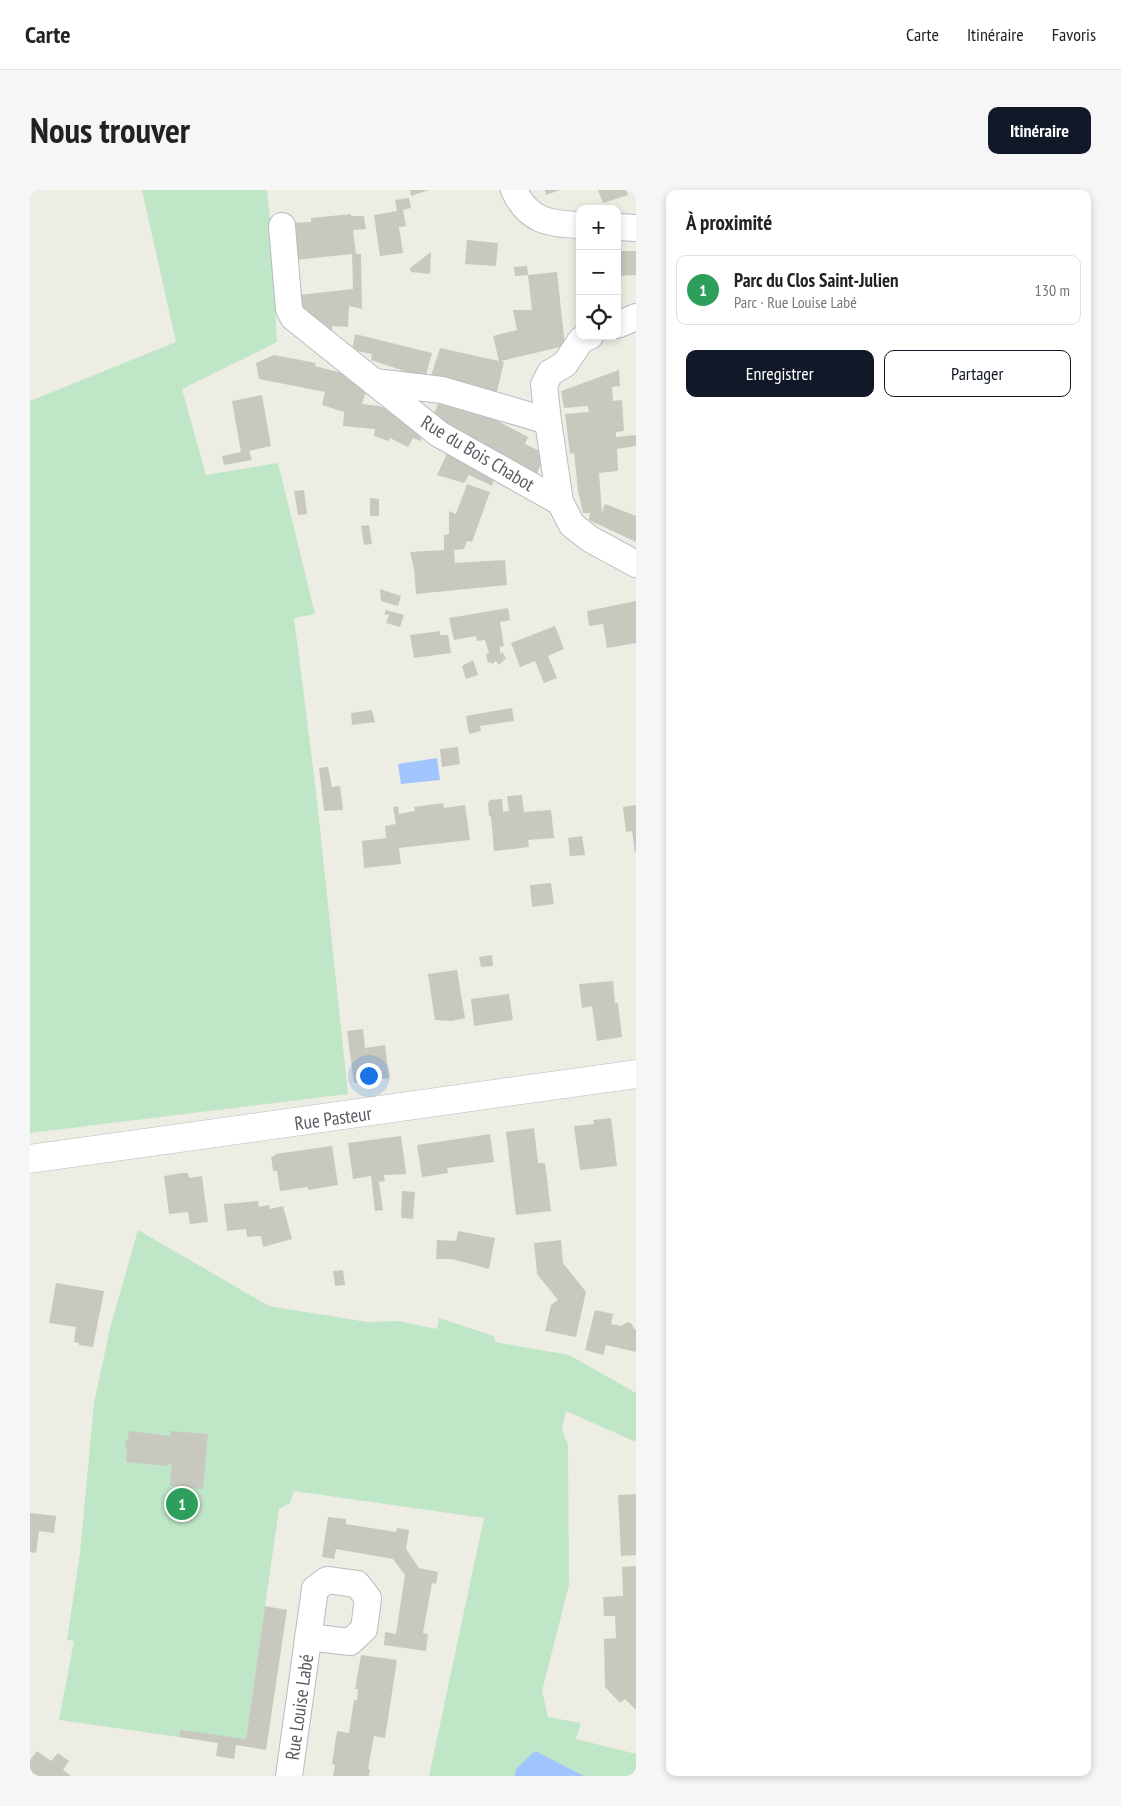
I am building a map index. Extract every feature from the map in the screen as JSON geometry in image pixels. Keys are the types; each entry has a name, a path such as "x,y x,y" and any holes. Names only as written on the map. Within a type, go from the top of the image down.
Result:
{"street":[{"path":"515,193 532,216 555,224 576,225"},
{"name":"Rue du Bois Chabot","path":"282,226 290,309 293,317 439,434 560,502"},
{"path":"621,228 636,228"},
{"path":"621,323 636,317"},
{"name":"Rue du Bois Chabot","path":"581,340 565,364 550,373 544,385 560,502 572,524 590,539 636,564"},
{"name":"Rue du Bois Chabot","path":"374,382 442,390 548,421"},
{"name":"Rue Pasteur","path":"30,1159 636,1074"},
{"name":"Rue Louise Labé","path":"289,1776 308,1637"}],"green space":[{"path":"142,190 267,190 277,342 182,389 206,475 278,463 315,614 294,618 316,791 348,1094 30,1133 30,401 176,342"},
{"path":"138,1230 269,1306 367,1322 398,1321 437,1329 439,1318 494,1336 495,1342 569,1355 636,1393 636,1442 566,1411 562,1430 568,1445 569,1585 542,1691 548,1717 581,1723 576,1739 636,1754 636,1776 429,1776 484,1518 294,1491 290,1503 279,1509 246,1739 180,1731 179,1737 59,1720 74,1641 67,1640 80,1553 94,1403 110,1328"}],"water":[{"path":"437,758 440,780 401,784 398,764"},
{"path":"535,1751 584,1776 514,1776 517,1768"}],"building":[{"path":"410,190 429,190 411,196"},
{"path":"545,190 560,190 546,195"},
{"path":"598,190 626,190 628,195 603,203"},
{"path":"409,198 411,208 403,210 406,226 399,227 403,253 380,256 374,215 397,211 395,200"},
{"path":"351,214 351,216 364,216 366,229 353,230 356,254 361,254 362,309 349,306 348,327 332,326 332,333 300,307 299,295 353,289 352,254 295,260 290,223 311,222 311,218"},
{"path":"467,240 498,243 496,266 465,264"},
{"path":"621,251 636,251 636,275 621,276"},
{"path":"431,252 430,274 411,272 410,268"},
{"path":"527,266 528,275 515,276 514,267"},
{"path":"557,272 565,346 501,361 504,362 496,395 430,379 440,348 499,361 493,336 517,330 513,310 532,310 528,275"},
{"path":"355,334 432,353 425,378 371,360 372,354 352,350"},
{"path":"274,355 316,363 315,366 354,376 353,382 367,388 362,404 379,406 397,413 426,431 420,441 413,438 408,447 390,438 388,441 374,436 375,429 343,426 344,412 322,405 325,392 259,379 256,363"},
{"path":"619,370 620,386 612,387 613,401 622,400 624,431 616,432 616,437 636,435 636,446 617,449 618,471 599,473 602,513 605,504 636,516 636,542 589,520 590,513 583,513 578,491 574,453 570,454 565,414 589,412 588,406 564,408 561,391"},
{"path":"262,395 271,446 249,451 252,460 224,465 222,456 241,452 232,401"},
{"path":"441,396 484,414 528,437 525,444 542,452 542,463 535,477 466,434 432,419"},
{"path":"451,445 497,471 492,486 469,475 464,483 437,475"},
{"path":"467,484 490,492 472,542 467,541 464,549 454,550 455,563 505,560 507,585 416,594 414,569 410,552 444,550 444,535 449,534 449,511 456,514"},
{"path":"304,490 307,514 298,515 294,491"},
{"path":"370,498 379,499 379,516 370,516"},
{"path":"369,525 372,544 364,545 361,526"},
{"path":"380,589 401,596 398,606 381,601"},
{"path":"636,601 636,643 607,648 603,624 589,626 587,611"},
{"path":"508,608 510,620 500,622 504,646 500,647 500,654 502,652 506,658 499,665 496,661 492,664 488,663 486,654 489,653 485,640 477,641 476,636 454,640 449,618"},
{"path":"386,610 404,615 400,627 386,623 389,615 384,614"},
{"path":"555,626 564,649 548,656 557,678 544,683 535,661 520,667 511,643"},
{"path":"440,631 440,635 448,635 451,653 414,658 410,635"},
{"path":"473,660 478,675 466,679 462,666"},
{"path":"512,708 514,721 480,726 481,731 469,734 466,716"},
{"path":"372,710 375,722 352,725 351,713"},
{"path":"458,747 460,764 442,767 440,749"},
{"path":"328,767 332,787 340,786 343,810 324,811 319,768"},
{"path":"522,795 524,812 551,810 554,838 528,840 529,847 494,851 488,803 490,800 502,799 503,812 509,811 507,796"},
{"path":"443,803 444,808 465,805 470,840 399,848 401,864 364,868 362,841 386,838 385,826 396,824 393,807 398,806 399,814 415,811 414,807"},
{"path":"636,805 635,852 632,831 626,832 623,807"},
{"path":"582,836 585,855 570,856 568,838"},
{"path":"551,883 554,904 532,907 530,885"},
{"path":"492,955 493,966 481,967 479,957"},
{"path":"457,970 465,1018 452,1021 435,1020 428,974"},
{"path":"613,981 615,1003 618,1003 622,1037 597,1041 592,1006 582,1008 579,984"},
{"path":"509,994 513,1020 474,1026 471,999"},
{"path":"363,1029 365,1048 385,1045 389,1078 354,1083 347,1031"},
{"path":"611,1118 617,1166 580,1170 574,1126 594,1124 593,1120"},
{"path":"534,1128 538,1163 545,1163 551,1211 516,1215 506,1132"},
{"path":"490,1134 494,1162 447,1168 448,1173 422,1177 417,1145"},
{"path":"401,1136 406,1174 384,1175 385,1181 379,1182 383,1210 375,1211 371,1176 353,1179 348,1143"},
{"path":"332,1146 338,1185 308,1190 308,1187 280,1191 277,1171 273,1171 271,1156"},
{"path":"188,1173 189,1178 202,1176 208,1222 190,1224 188,1212 169,1214 164,1176"},
{"path":"402,1191 415,1192 413,1219 401,1218"},
{"path":"258,1201 259,1207 269,1205 270,1209 283,1206 292,1239 263,1247 261,1236 247,1237 246,1229 227,1231 224,1204"},
{"path":"458,1231 495,1238 489,1269 452,1259 436,1259 437,1240 456,1241"},
{"path":"561,1240 563,1263 586,1292 576,1337 545,1331 551,1305 558,1300 537,1274 534,1243"},
{"path":"343,1270 345,1285 335,1286 333,1271"},
{"path":"56,1283 104,1291 93,1347 79,1345 79,1343 74,1342 76,1327 49,1323"},
{"path":"595,1310 613,1314 611,1324 621,1326 627,1322 632,1324 634,1329 636,1329 636,1352 606,1345 603,1355 585,1350"},
{"path":"129,1431 170,1436 171,1431 208,1434 203,1489 170,1486 172,1464 167,1466 126,1462 127,1448 125,1448"},
{"path":"636,1494 636,1555 621,1556 618,1495"},
{"path":"30,1513 56,1516 54,1533 39,1531 36,1553 30,1552"},
{"path":"328,1517 346,1519 346,1524 396,1532 397,1528 409,1530 406,1549 419,1568 438,1572 436,1584 432,1583 423,1633 428,1634 426,1651 384,1645 385,1632 396,1634 405,1575 393,1559 336,1549 334,1559 322,1557"},
{"path":"636,1566 635,1709 625,1699 620,1703 605,1687 604,1639 616,1638 615,1616 604,1616 603,1597 623,1596 622,1567"},
{"path":"265,1606 287,1610 266,1750 236,1745 234,1759 216,1756 218,1743 179,1737 180,1730 246,1739"},
{"path":"361,1655 397,1660 385,1738 374,1736 368,1769 370,1769 369,1776 333,1776 335,1765 332,1764 337,1731 349,1733 354,1700 357,1700 358,1689 355,1689"},
{"path":"37,1751 51,1761 58,1753 69,1761 63,1770 71,1776 30,1776 30,1760"}],"place":[{"name":"Parc du Clos Saint-Julien","path":"182,1504"}]}
